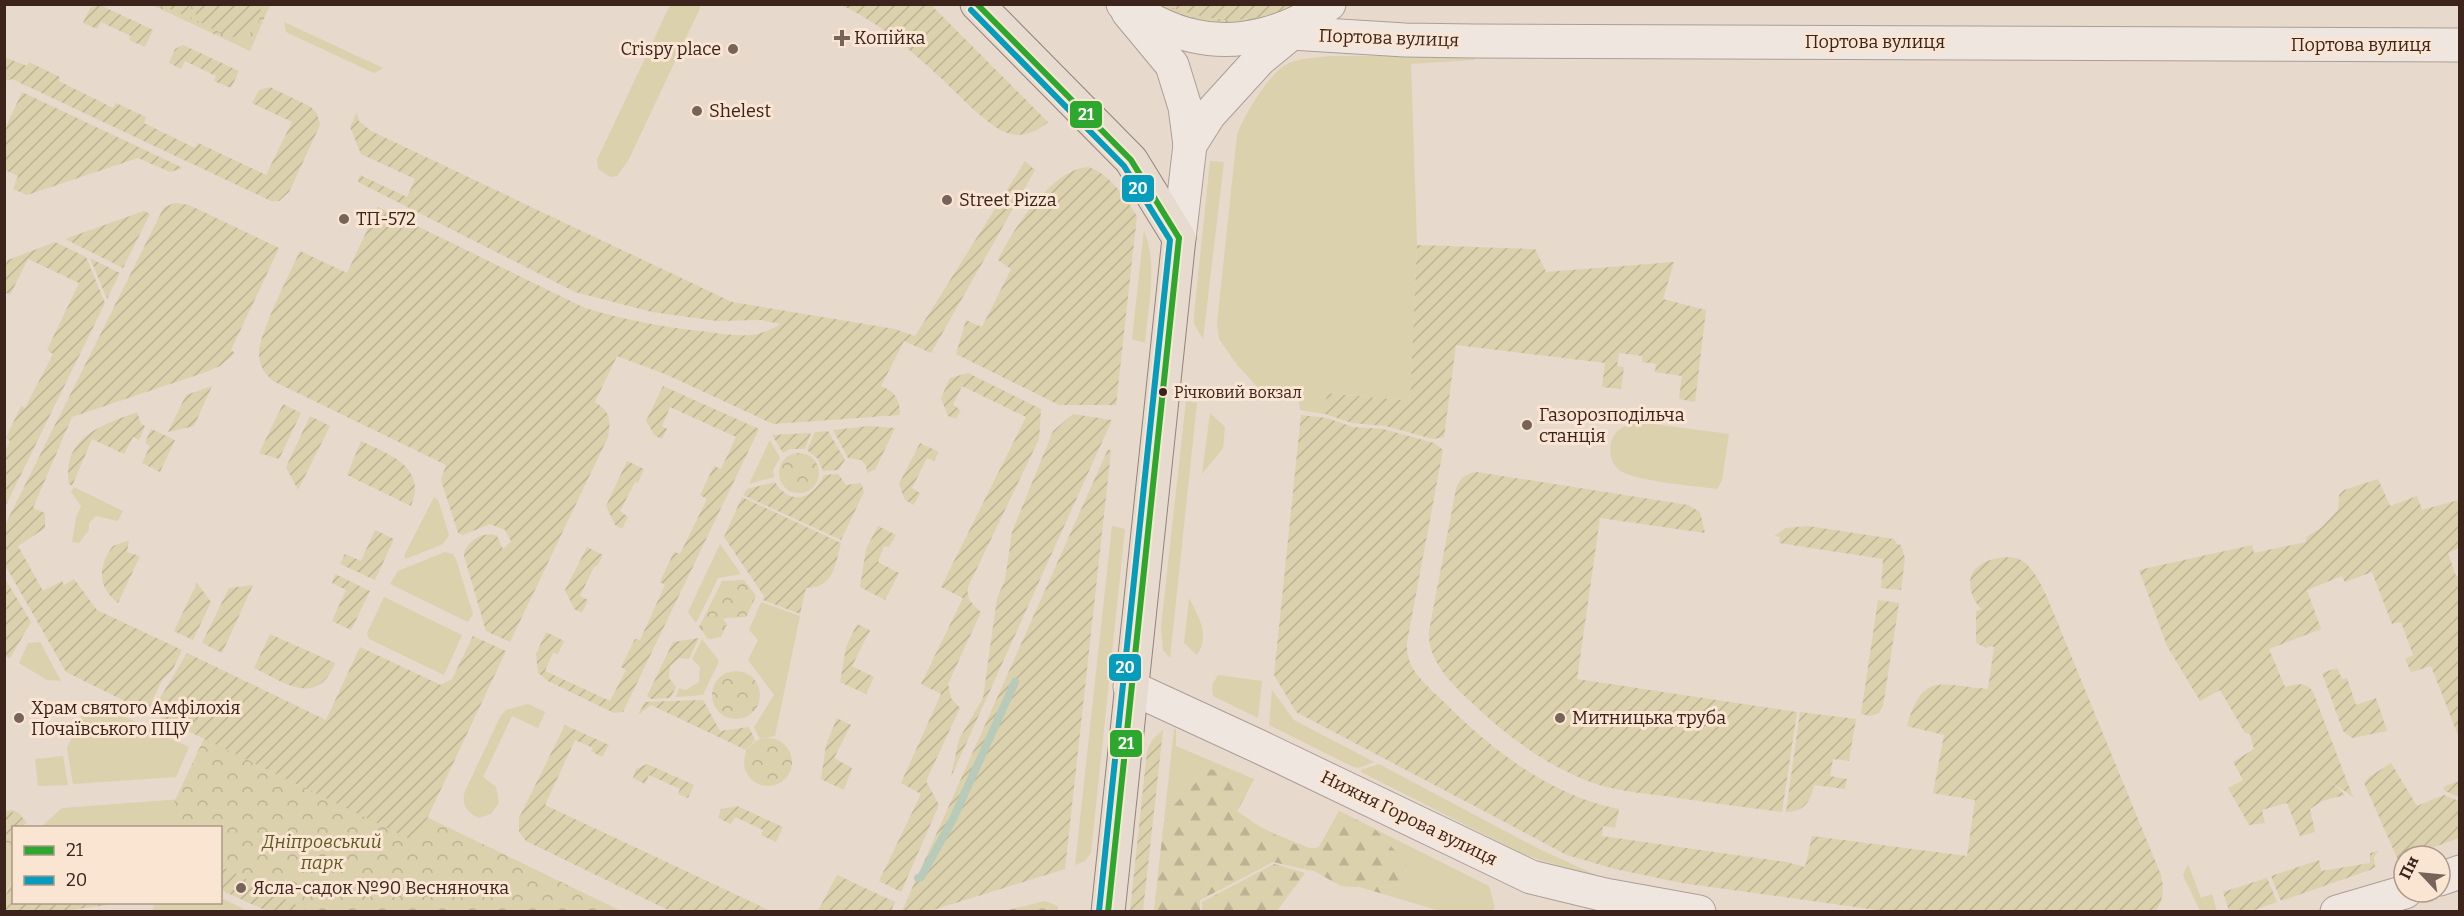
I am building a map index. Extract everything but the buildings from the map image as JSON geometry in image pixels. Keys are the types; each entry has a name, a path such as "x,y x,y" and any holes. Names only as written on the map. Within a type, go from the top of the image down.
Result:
{"main road":[{"path":"977,4 1131,160 1179,238 1108,912"}],"street":[{"path":"1123,4 1172,65 1185,107 1190,144 1179,238"},
{"path":"1123,4 1154,21 1194,36 1223,39 1263,36 1310,18"},
{"path":"1190,144 1209,115 1263,56 1310,18"},
{"name":"Портова вулиця","path":"1310,18 1405,40 2460,45"},
{"name":"Нижня Горова вулиця","path":"1130,687 1531,876 1605,895 1699,912"},
{"path":"2337,912 2392,896"}],"green space":[{"path":"98,4 153,30 145,47 129,40 131,36 101,22 97,29 83,23 90,8"},
{"path":"152,5 270,5 250,51"},
{"path":"162,5 191,5 192,19"},
{"path":"195,5 260,5 259,19 253,31 234,37 196,20"},
{"path":"670,5 700,5 700,8 629,159 617,176 610,177 598,169 597,160"},
{"path":"841,5 931,5 1048,122 1039,129 1022,135 1011,134 998,128 982,117 896,39 869,20"},
{"path":"1158,5 1312,5 1294,12 1255,21 1215,22 1176,13"},
{"path":"1165,5 1305,5 1268,16 1235,20 1202,16"},
{"path":"284,22 383,68 375,73 367,70 286,32"},
{"path":"183,45 239,71 231,88 214,81 216,76 185,61 181,69 169,63 175,49"},
{"path":"1330,56 1474,56 1474,60 1411,64 1417,245 1410,401 1328,393 1325,414 1300,410 1299,401 1265,395 1238,366 1219,339 1217,323 1237,135 1240,127 1263,88 1277,71 1289,63"},
{"path":"4,57 27,66 29,62 60,77 59,81 113,108 116,103 146,117 144,123 195,148 198,143 266,175 292,122 252,103 259,90 270,87 311,107 317,114 320,125 289,192 279,201 271,201 12,79 5,81"},
{"path":"22,92 183,168 170,172 138,158 27,195 13,189 18,176 5,170 5,129"},
{"path":"357,112 359,121 371,131 732,302 895,329 915,336 1025,161 1035,170 931,353 904,341 881,386 896,397 900,415 773,424 665,374 617,356 595,402 604,409 608,416 608,437 510,642 486,631 464,556 471,542 486,535 497,536 503,549 511,541 505,530 490,524 463,535 458,533 441,480 446,465 273,381 263,369 259,354 260,345 300,251 347,273 378,207 585,308 646,323 730,335 755,334 781,324 761,320 717,321 652,312 575,292 358,182 360,175 407,197 415,179 361,154 350,127"},
{"path":"1210,161 1224,162 1203,339 1194,324 1194,315"},
{"path":"1088,167 1110,181 1137,216 1116,405 1059,405 956,354 966,320 982,327 1011,269 998,260 1023,218 1047,189 1061,178 1074,170"},
{"path":"175,203 189,205 279,248 231,350 235,353 220,366 206,372 72,417 33,508 45,513 45,528 18,546 43,591 62,581 64,585 74,579 97,610 182,650 173,669 162,680 147,712 66,672 5,565 5,525 164,207"},
{"path":"144,211 150,214 123,268 65,239"},
{"path":"1144,230 1151,272 1145,343 1132,339"},
{"path":"55,242 86,257 105,303 5,507 5,452 10,441 6,438 21,406 25,408 53,354 47,350 79,283 28,259 10,295 5,292 5,265 8,260"},
{"path":"1417,245 1535,249 1546,272 1674,262 1663,299 1706,310 1695,402 1679,399 1682,376 1655,372 1656,364 1642,362 1642,356 1619,353 1617,366 1624,367 1621,389 1602,387 1605,363 1456,345 1444,437 1433,439 1385,426 1352,423 1325,414 1327,393 1410,401"},
{"path":"90,258 120,273 107,299"},
{"path":"968,373 1041,409 1039,439 968,587 970,601 981,612 948,684 951,698 960,708 926,781 939,805 901,892 879,881 921,794 901,783 941,694 921,684 963,598 941,587 1026,417 962,386 953,405 961,410 956,419 948,416 941,398 950,378"},
{"path":"212,386 194,426 168,432 186,395"},
{"path":"663,386 759,429 623,712 614,713 548,681 538,673 536,654 546,632 564,641 558,654 553,653 545,671 610,701 626,670 621,667 635,639 640,640 665,585 660,582 674,552 680,554 707,499 700,495 714,466 721,469 736,437 670,407 662,426 667,429 662,439 655,436 646,421"},
{"path":"1186,401 1197,403 1170,658 1163,650 1161,627"},
{"path":"283,404 301,413 279,459 259,453"},
{"path":"137,412 141,424 145,426 139,440 133,437 124,454 92,439 72,486 69,484 68,468 78,444 98,428"},
{"path":"1210,413 1225,427 1223,448 1202,474"},
{"path":"1073,414 1112,420 951,777 959,739 983,698 997,598 1005,580 1012,532 1053,431"},
{"path":"1301,415 1327,418 1353,427 1383,429 1434,443 1443,450 1407,642 1409,661 1418,676 1463,720 1524,769 1569,793 1619,809 1615,828 1603,826 1602,836 1786,862 1805,867 1812,836 1967,856 1975,800 1933,793 1944,735 1907,726 1913,708 1927,689 1936,685 1946,685 1988,689 1994,647 1986,648 1976,643 1976,611 1982,609 1972,595 1971,578 1976,568 1993,559 2007,557 2019,559 2035,574 2047,597 2161,875 2163,885 2158,908 2155,912 1884,911 1682,883 1615,869 1567,855 1296,712 1274,675"},
{"path":"310,416 330,426 298,490 286,467"},
{"path":"1639,422 1729,434 1722,480 1717,489 1649,480 1618,469 1610,454 1613,438 1621,428"},
{"path":"870,426 895,428 875,470 867,473 866,465 861,460 848,458 833,430"},
{"path":"151,429 175,440 160,472 142,463 150,446 145,443"},
{"path":"828,431 845,460 838,470 823,471 818,459 807,450 815,432"},
{"path":"811,433 805,449 790,449 783,453 772,435"},
{"path":"770,440 780,458 773,470 774,477 749,484"},
{"path":"361,441 393,457 410,472 414,481 415,493 411,506 347,475"},
{"path":"920,443 939,452 934,461 927,458 912,488 920,493 914,505 905,500 899,484"},
{"path":"1108,449 1111,451 1065,869 930,911 902,911"},
{"path":"799,453 807,454 813,459 818,465 818,481 813,487 807,492 799,493 791,492 785,487 780,481 779,473 780,465 785,459 791,454"},
{"path":"627,461 644,469 620,511 628,517 622,529 615,525 606,506"},
{"path":"1477,472 1688,505 1700,512 1705,533 1600,518 1577,679 1797,712 1782,812 1629,791 1593,783 1559,768 1526,748 1482,713 1454,686 1436,660 1429,641 1429,631 1456,489 1464,477"},
{"path":"838,474 846,485 861,483 864,492 841,540 743,495 747,489 775,482 788,495 801,497 814,490 824,475"},
{"path":"2378,479 2390,506 2417,496 2422,510 2459,500 2459,548 2448,553 2456,576 2459,576 2459,738 2431,666 2411,672 2405,659 2413,655 2401,622 2392,624 2372,572 2345,582 2342,576 2307,590 2321,629 2269,649 2285,687 2296,684 2304,685 2313,692 2353,797 2333,783 2345,795 2322,801 2310,809 2315,832 2300,836 2287,803 2262,810 2265,823 2249,825 2228,788 2243,780 2233,762 2254,749 2250,734 2245,733 2220,690 2200,701 2167,646 2139,570 2252,545 2254,553 2306,542 2306,537 2321,528 2338,510 2339,495 2344,490"},
{"path":"74,487 123,511 118,521 96,516 89,523 89,530 79,543 72,542 76,518 81,506 71,492"},
{"path":"434,497 438,500 449,535 443,544 406,559 404,556"},
{"path":"742,497 841,543 835,567 828,580 815,587 806,588 800,614 763,600 764,596 724,537"},
{"path":"878,526 896,535 889,547 884,546 878,562 899,573 885,600 860,587 866,549"},
{"path":"1112,526 1125,529 1091,853 1085,861 1075,865"},
{"path":"1808,526 1894,539 1897,544 1901,545 1905,558 1901,590 1881,588 1883,559 1779,543 1780,537 1775,536 1785,528"},
{"path":"375,530 394,539 375,580 340,564 345,554 361,561"},
{"path":"129,540 127,552 140,556 118,603 106,590 102,569 113,546"},
{"path":"720,544 741,574 718,578 696,623 688,612"},
{"path":"587,547 603,555 598,565 594,567 580,596 588,600 582,613 574,609 565,590"},
{"path":"445,552 453,554 456,559 473,614 468,622 390,584 398,571"},
{"path":"335,574 370,591 351,630 332,621 346,590 332,583"},
{"path":"4,577 31,622 10,658 5,656"},
{"path":"744,580 756,596 746,617 723,619 727,624 721,637 708,639 699,627 722,581"},
{"path":"197,583 211,602 193,640 174,631"},
{"path":"253,585 222,653 202,643 229,588"},
{"path":"384,597 462,635 444,675 369,639 367,633"},
{"path":"1189,598 1203,633 1201,648 1197,655 1184,643"},
{"path":"1878,600 1899,603 1883,706 1879,713 1870,716 1861,714"},
{"path":"761,602 800,616 775,736 760,739 754,727 774,695 748,660 758,640 749,630"},
{"path":"857,624 870,630 852,666 874,677 866,694 840,682 846,647"},
{"path":"270,634 335,663 328,677 319,685 299,688 254,668"},
{"path":"473,636 506,651 416,842 151,713 187,653 326,720 360,647 441,685 452,679"},
{"path":"699,638 689,659 679,658 670,666 669,678 676,687 670,698 651,699 647,696 673,642"},
{"path":"702,639 719,661 703,695 676,697 679,688 686,690 699,682 700,667 692,659"},
{"path":"40,642 61,681 47,680 19,663 28,643"},
{"path":"2337,668 2342,679 2347,678 2356,705 2376,698 2387,731 2352,738 2343,731 2322,673"},
{"path":"731,671 741,671 753,678 760,690 760,700 753,712 741,719 731,719 716,708 712,700 712,690 723,675"},
{"path":"1218,675 1262,681 1258,718 1213,696 1212,685"},
{"path":"1272,690 1294,720 1374,762 1358,768 1351,766 1269,725"},
{"path":"703,700 720,731 749,727 755,740 746,750 651,705 638,715 645,702"},
{"path":"528,704 545,712 538,728 512,716 483,777 496,787 499,803 491,814 479,818 466,807 465,791 501,715 506,710"},
{"path":"89,706 102,706 189,747 176,777 73,784 67,748 85,709"},
{"path":"1800,712 1856,719 1849,761 1833,759 1830,776 1847,779 1845,789 1814,785 1811,796 1802,808 1786,812"},
{"path":"837,718 851,725 834,758 852,768 844,790 821,779 826,745"},
{"path":"565,725 609,745 602,757 591,751 593,748 575,740 545,805 771,911 670,911 526,841 519,832 519,818"},
{"path":"1174,729 1176,729 1176,746 1254,779 1237,811 1261,828 1314,850 1319,847 1339,811 1489,886 1495,907 1493,911 1440,911 1360,887 1341,886 1314,871 1273,862 1200,900 1200,911 1154,912"},
{"path":"1163,730 1143,911 1130,911 1147,751 1152,740"},
{"name":"Дніпровський парк","path":"207,732 408,808 621,911 308,911 222,867 222,826 163,826"},
{"path":"763,738 773,738 785,745 792,757 792,767 785,779 773,786 763,786 748,775 744,767 744,757 755,742"},
{"path":"63,756 68,785 38,786 35,759"},
{"path":"2391,763 2417,806 2444,795 2459,801 2459,838 2442,844 2392,844 2392,846 2364,783 2369,777"},
{"path":"647,764 694,785 688,798 678,794 680,789 649,775 645,784 633,778 636,769"},
{"path":"1379,764 1537,848 1598,876 1519,852 1361,772 1361,770"},
{"path":"1209,769 1254,779 1237,812 1290,842 1311,848 1319,847 1339,811 1375,829 1400,856 1410,872 1408,884 1393,897 1360,887 1341,886 1314,871 1273,862 1200,900 1200,911 1154,911 1163,829 1174,805"},
{"path":"2459,781 2459,797 2445,791 2443,787"},
{"path":"182,799 217,826 42,826 62,808"},
{"path":"737,806 783,827 776,842 761,835 763,830 735,817 731,824 718,818 721,809"},
{"path":"13,810 20,814 26,822 22,826 12,826 12,850 5,869 5,811"},
{"path":"12,812 21,816 27,823 22,826 12,826 12,834 5,840 5,813"},
{"path":"12,847 12,879 5,895 5,853"},
{"path":"2379,851 2374,857 2375,867 2370,870 2281,901 2271,876 2319,860 2321,871 2370,863 2370,853"},
{"path":"1274,864 1305,873 1277,911 1202,911 1202,902"},
{"path":"2188,864 2201,898 2212,894 2217,911 2200,911 2183,875"},
{"path":"222,867 308,911 267,911 222,890"},
{"path":"837,875 895,902 891,911 818,911"},
{"path":"2267,878 2277,902 2252,911 2229,911 2223,892"},
{"path":"12,881 12,904 115,904 63,911 5,911 5,897"},
{"path":"222,898 248,911 152,911 154,905 222,904"},
{"path":"1045,901 1058,906 1058,911 1004,911"}],"waterway":[{"path":"918,878 921,877 953,819 1015,682"}],"transit line":[{"name":"21","path":"977,4 1131,160 1179,238"},
{"name":"20","path":"971,10 1124,166 1170,240 1099,911"},
{"name":"21","path":"1108,912 1179,238"}],"place":[{"name":"Копійка","path":"842,38"},
{"name":"Crispy place","path":"733,49"},
{"name":"Shelest","path":"697,111"},
{"name":"Street Pizza","path":"947,200"},
{"name":"ТП-572","path":"344,219"},
{"name":"Річковий вокзал","path":"1163,392"},
{"name":"Газорозподільча станція","path":"1527,425"},
{"name":"Храм святого Амфілохія Почаївського ПЦУ","path":"19,718"},
{"name":"Митницька труба","path":"1560,718"},
{"name":"Ясла-садок №90 Весняночка","path":"241,888"}]}
